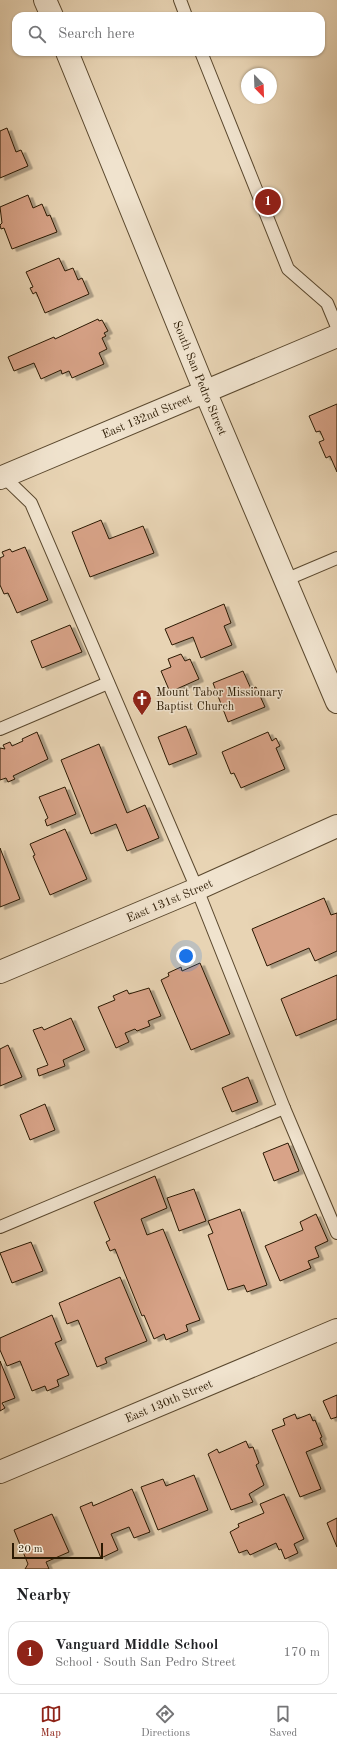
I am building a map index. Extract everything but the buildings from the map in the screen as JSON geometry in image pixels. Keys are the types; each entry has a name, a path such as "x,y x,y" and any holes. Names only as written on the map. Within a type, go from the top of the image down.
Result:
{"street":[{"path":"45,0 50,12"},
{"name":"South San Pedro Street","path":"68,56 205,392 337,702"},
{"name":"East 132nd Street","path":"1,476 337,336"},
{"name":"East 131st Street","path":"0,972 198,889 337,826"},
{"name":"East 130th Street","path":"0,1472 337,1330"}],"lane":[{"path":"180,0 184,12"},
{"path":"203,56 288,269 327,303 337,326"},
{"path":"1,476 30,503 198,889 284,1108 337,1233"},
{"path":"286,580 337,558"},
{"path":"0,729 108,683"},
{"path":"0,1227 284,1108"}],"place":[{"name":"Vanguard Middle School","path":"268,202"},
{"name":"Mount Tabor Missionary Baptist Church","path":"142,716"}]}
